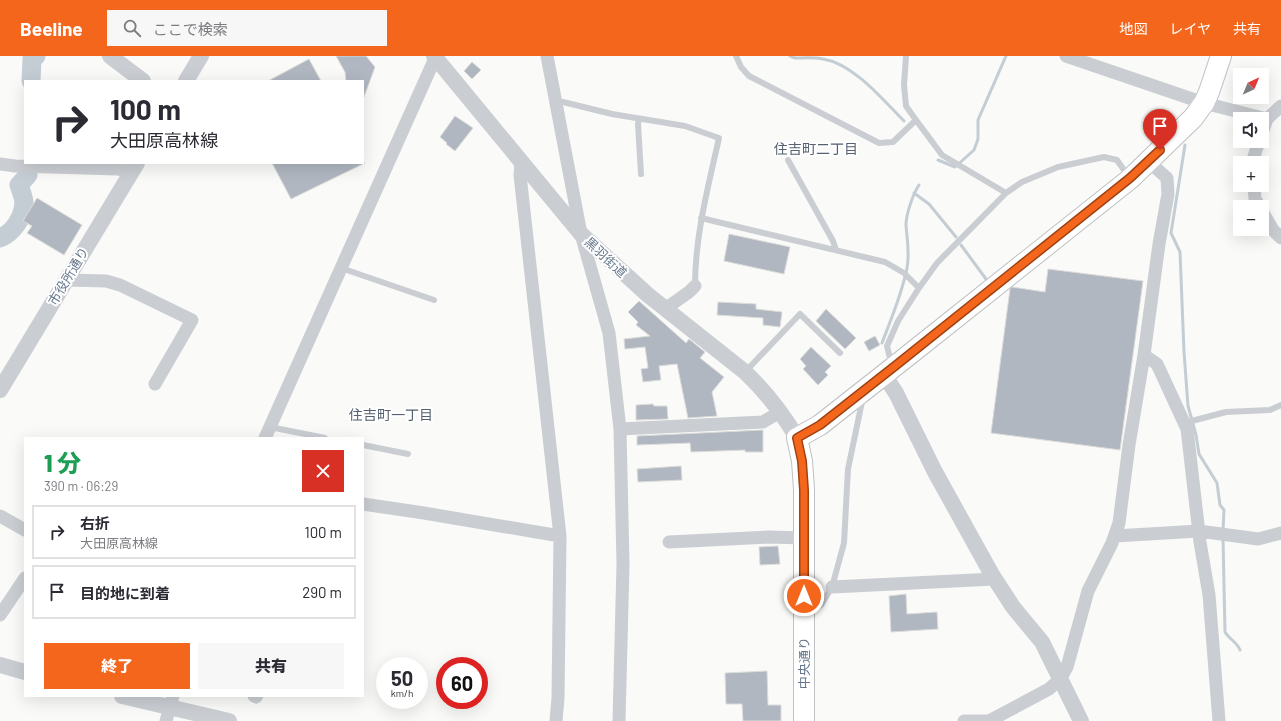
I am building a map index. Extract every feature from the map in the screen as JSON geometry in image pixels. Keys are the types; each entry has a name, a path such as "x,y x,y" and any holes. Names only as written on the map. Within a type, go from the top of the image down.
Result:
{"main road":[{"path":"797,438 820,425 864,391 1130,178 1194,118 1204,103 1221,56"},
{"name":"中央通り","path":"797,438 802,461 804,482 804,721"}],"street":[{"path":"110,56 142,80"},
{"path":"187,80 201,56"},
{"path":"547,56 582,234 609,333 620,429 622,564 620,721"},
{"path":"1066,56 1204,103 1239,112"},
{"path":"268,433 435,57"},
{"name":"黒羽街道","path":"435,57 582,234 613,265 665,309 746,372 758,384 780,412 797,438"},
{"path":"1269,117 1281,106"},
{"path":"964,721 989,721 1049,689 1061,678 1067,667 1088,592 1115,536 1119,523 1129,445 1144,355 1159,244 1168,194 1167,178 1148,161"},
{"path":"521,162 520,175 560,536 558,698 556,721"},
{"path":"0,164 31,167 134,168"},
{"name":"市役所通り","path":"0,390 134,168"},
{"path":"1269,220 1278,232"},
{"path":"66,280 106,281 120,285 192,320 155,384"},
{"path":"665,309 695,286"},
{"path":"1144,355 1157,364 1187,429 1199,531 1209,595 1219,721"},
{"path":"889,371 896,393 924,447 935,472 995,579 1013,607 1042,642 1082,721"},
{"path":"620,429 762,422 780,412"},
{"path":"364,504 560,536"},
{"path":"0,516 24,529"},
{"path":"1115,536 1199,531 1258,538 1281,533"},
{"path":"669,542 769,537 804,538"},
{"path":"0,615 24,579"},
{"path":"832,586 995,579"},
{"path":"0,665 24,672"},
{"path":"126,697 229,721"}],"lane":[{"path":"736,56 741,67 749,76 879,143 893,142 916,120"},
{"path":"906,56 904,85 906,106 916,120 942,155 1006,193"},
{"path":"556,102 564,102 612,114 685,126 719,138 701,218 695,286"},
{"path":"639,119 641,174"},
{"path":"889,371 890,358 888,346 898,321 918,288 937,263 1006,193 1022,182 1058,166 1104,157 1117,160 1130,178"},
{"path":"788,160 833,241 836,250"},
{"path":"701,218 885,262 904,273 918,288"},
{"path":"341,268 434,300"},
{"path":"746,372 800,314 840,353"},
{"path":"804,611 821,605 832,586 844,543 848,469 863,402 864,391"},
{"path":"1184,424 1226,412 1270,410 1281,405"},
{"path":"268,433 314,437"},
{"path":"364,446 408,454"}],"building":[{"path":"336,56 366,56 375,67 364,97 364,80 346,80 345,72"},
{"path":"309,59 320,80 270,80"},
{"path":"472,62 481,70 472,79 464,71"},
{"path":"455,116 473,128 455,151 440,137"},
{"path":"273,164 363,164 291,199"},
{"path":"37,198 82,225 64,255 27,233 32,226 23,221"},
{"path":"729,234 790,247 784,274 724,261"},
{"path":"1048,269 1143,281 1120,450 991,433 1010,289 1012,287 1045,292"},
{"path":"639,301 686,343 689,339 705,352 700,358 724,377 712,392 717,416 688,418 677,364 659,366 661,380 643,382 641,369 648,368 645,347 625,349 624,339 650,336 636,325 638,322 628,312"},
{"path":"718,302 756,304 756,309 782,312 780,327 763,325 763,318 717,315"},
{"path":"826,309 856,338 845,349 816,321"},
{"path":"875,336 880,345 869,351 864,342"},
{"path":"811,347 831,366 825,372 828,375 818,385 803,369 806,366 800,359"},
{"path":"653,404 654,406 667,406 668,419 636,420 636,405"},
{"path":"763,430 763,452 745,452 745,450 691,452 690,443 637,445 637,436"},
{"path":"681,466 682,480 638,482 637,469"},
{"path":"778,546 780,564 760,565 759,547"},
{"path":"906,594 907,614 937,612 938,629 891,632 889,596"},
{"path":"767,671 768,705 781,705 781,721 743,721 742,704 726,704 725,673"}],"waterway":[{"path":"31,80 32,59 36,56"},
{"path":"790,56 795,58 823,59 835,62 846,68 857,75 877,93 904,121"},
{"path":"938,160 955,167 974,150 978,139 978,120 1006,56"},
{"path":"1185,145 1171,233 1180,252 1188,406 1196,435 1199,454 1217,483 1220,505 1224,510 1223,530"},
{"path":"0,238 5,236 13,229 22,214 24,203 19,185 28,175"},
{"path":"882,343 905,278 908,257 906,220 910,204 919,185"},
{"path":"914,193 929,204 956,237"},
{"path":"961,245 986,279"},
{"path":"1223,538 1225,632 1240,650"}],"district":[{"name":"住吉町二丁目","path":"816,149"},
{"name":"住吉町一丁目","path":"391,415"}],"route":[{"path":"804,596 804,490 802,461 797,438 820,425 895,366 1130,178 1160,150"}]}
